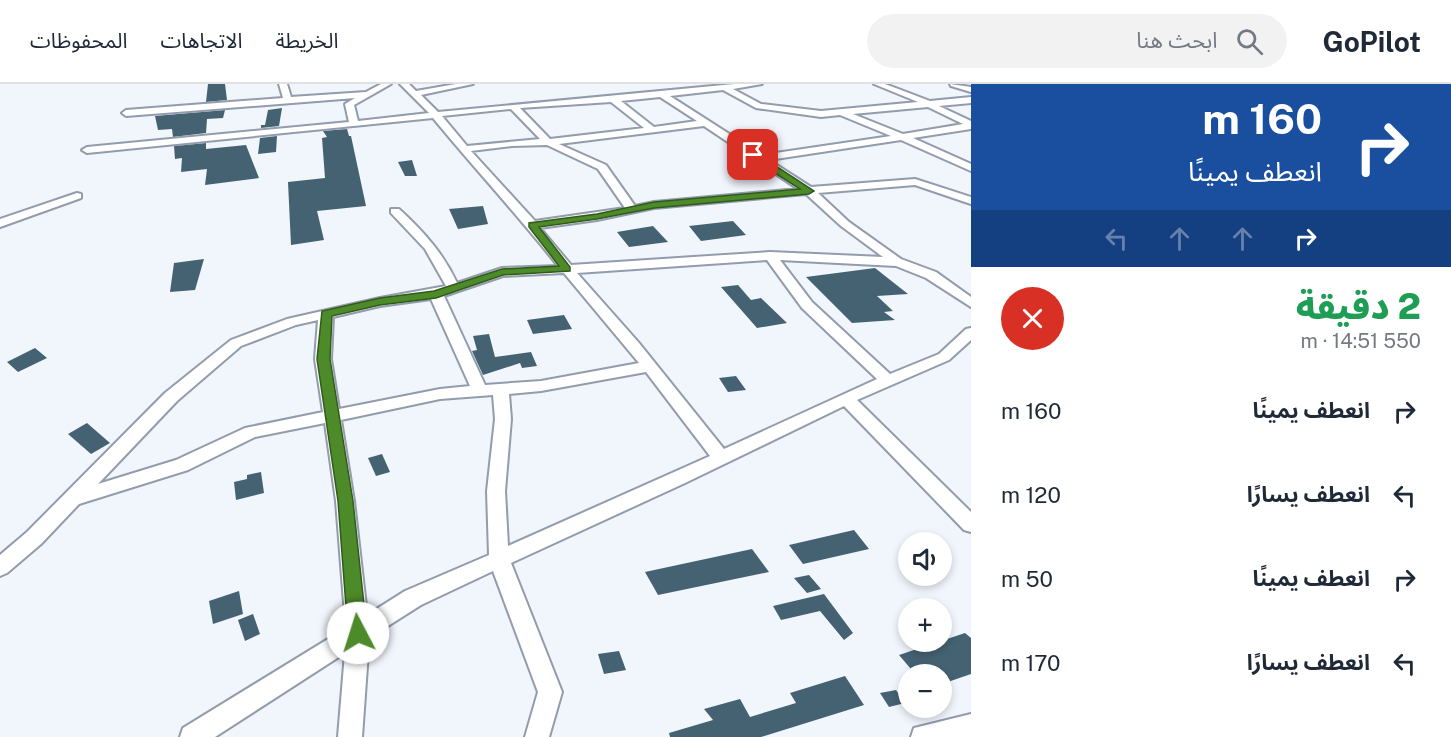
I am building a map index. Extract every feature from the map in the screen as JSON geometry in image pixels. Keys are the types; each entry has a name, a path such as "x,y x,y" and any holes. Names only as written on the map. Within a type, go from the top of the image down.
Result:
{"street":[{"path":"283,84 288,101"},
{"path":"331,84 336,97"},
{"path":"354,124 349,104 387,84"},
{"path":"404,84 435,114 483,172 532,225 649,366 721,458"},
{"path":"414,94 469,84"},
{"path":"646,84 809,191 845,224 898,262 931,275 971,303"},
{"path":"87,150 758,84"},
{"path":"878,84 927,103 971,126"},
{"path":"954,84 971,90"},
{"path":"723,87 759,106 820,114 971,100"},
{"path":"126,113 369,94"},
{"path":"613,99 650,128"},
{"path":"514,107 548,142 602,168 632,209"},
{"path":"838,111 940,152 971,168"},
{"path":"465,148 548,142 706,123"},
{"path":"758,159 971,126"},
{"path":"532,225 597,217 654,205 871,184 915,182 971,201"},
{"path":"0,223 77,196"},
{"path":"395,212 418,233 440,259 453,288"},
{"path":"0,567 34,538 171,397 236,343 292,322 380,302 436,294 502,272 770,256 898,262"},
{"path":"770,256 807,305 888,381"},
{"path":"436,294 490,390 503,419 496,491 499,560 550,692 537,737"},
{"path":"326,314 323,359 345,501 358,633 350,737"},
{"path":"192,737 413,598 721,458 846,398 944,357 971,332"},
{"path":"71,500 182,465 251,432 440,394 541,386 649,366"},
{"path":"846,398 971,524"},
{"path":"923,737 971,726"}],"building":[{"path":"208,84 225,84 227,100 206,102"},
{"path":"282,108 279,126 261,128 261,125 265,125 268,110"},
{"path":"225,110 223,118 207,119 206,133 173,137 172,129 158,130 155,116"},
{"path":"347,129 351,136 366,206 317,211 324,240 291,245 288,182 325,178 322,138 327,137 323,131"},
{"path":"277,136 276,152 258,154 260,138"},
{"path":"206,143 206,149 246,145 259,178 205,185 207,169 181,172 182,158 175,159 174,146"},
{"path":"412,160 417,176 405,176 398,162"},
{"path":"483,206 488,224 458,229 449,209"},
{"path":"733,221 746,235 701,241 689,226"},
{"path":"653,226 668,242 629,247 617,232"},
{"path":"204,259 195,290 170,292 174,263"},
{"path":"875,268 908,294 877,296 893,311 884,312 895,320 852,323 806,277"},
{"path":"738,285 751,300 761,298 787,323 757,328 721,287"},
{"path":"564,315 572,329 533,334 527,320"},
{"path":"489,334 495,357 531,352 537,366 522,368 520,363 483,375 472,351 477,350 473,336"},
{"path":"35,348 47,358 18,372 7,362"},
{"path":"736,376 746,390 728,392 719,378"},
{"path":"87,423 110,443 91,454 68,434"},
{"path":"382,454 390,472 376,476 368,458"},
{"path":"261,472 264,493 236,500 234,482 247,479 247,475"},
{"path":"854,530 869,549 803,564 789,545"},
{"path":"752,549 769,572 658,595 645,572"},
{"path":"809,575 821,589 807,593 794,578"},
{"path":"239,591 243,614 213,624 209,601"},
{"path":"824,594 853,633 844,640 820,611 781,620 773,606"},
{"path":"253,614 260,634 245,641 238,620"},
{"path":"965,633 971,638 971,674 952,681 952,664 907,664 899,655 908,652 952,652 952,637"},
{"path":"619,651 626,670 604,674 598,654"},
{"path":"845,676 864,705 761,737 670,737 669,733 713,720 704,709 740,699 750,717 796,703 790,693"},
{"path":"896,690 898,705 889,707 880,693"}],"route":[{"path":"358,633 345,501 323,359 326,314 380,302 436,294 502,272 567,269 532,225 597,217 654,205 809,191 753,155"}]}
